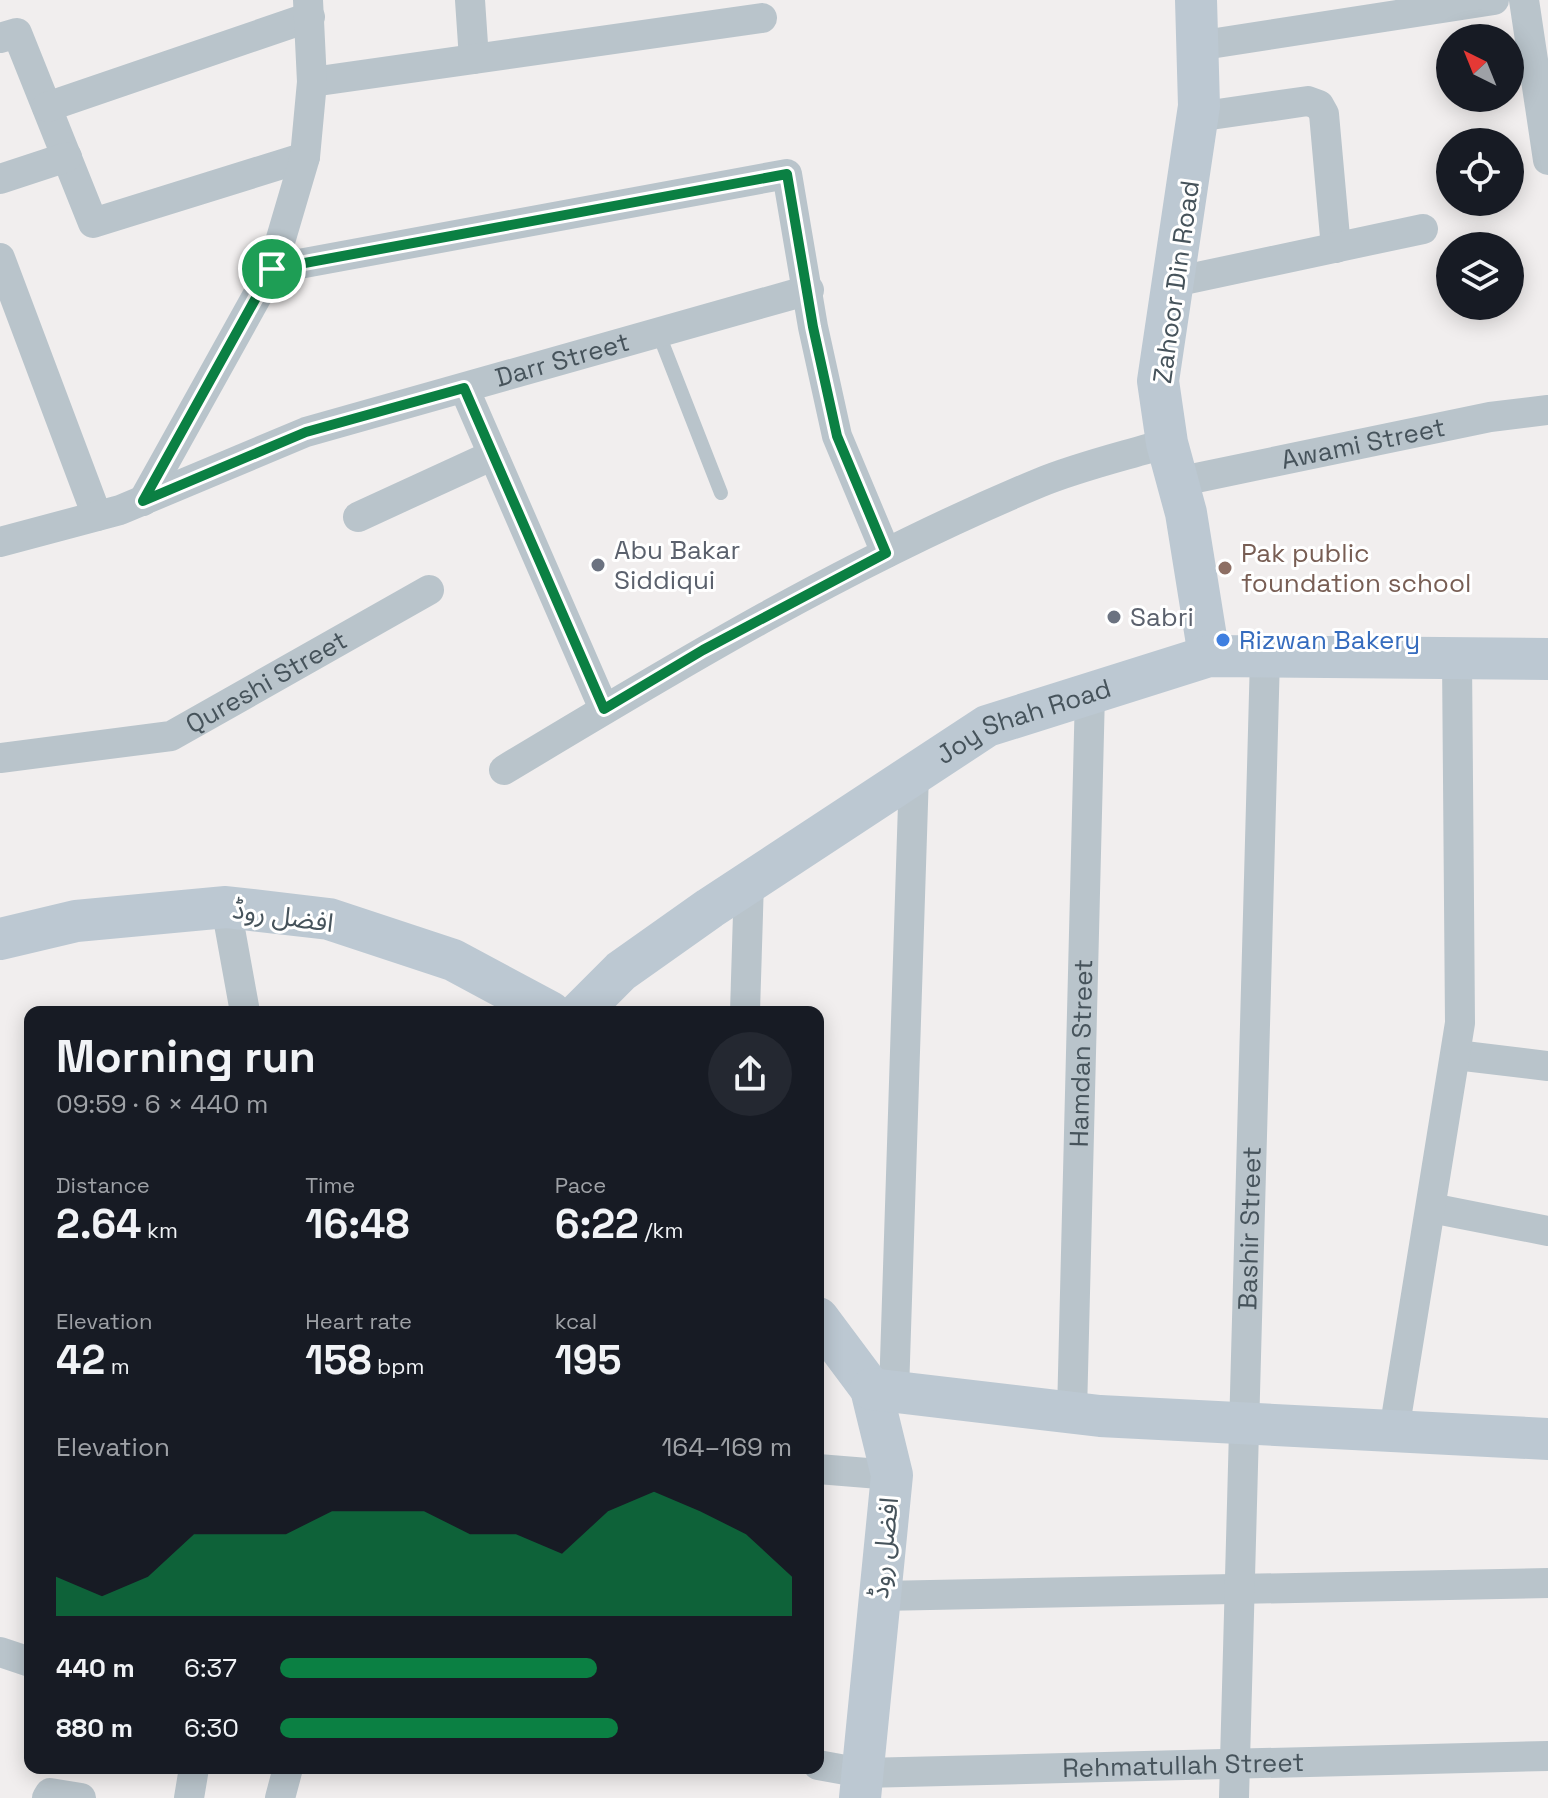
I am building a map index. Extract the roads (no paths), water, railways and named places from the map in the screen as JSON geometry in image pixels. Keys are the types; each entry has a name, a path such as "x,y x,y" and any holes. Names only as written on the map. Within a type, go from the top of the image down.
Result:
{"street":[{"path":"470,0 474,59"},
{"name":"Zahoor Din Road","path":"1196,0 1197,117 1158,381 1172,463 1186,513 1209,656"},
{"path":"1197,46 1494,0"},
{"path":"1524,0 1548,160"},
{"path":"47,107 309,8 312,82 305,157 272,269 143,501"},
{"path":"312,82 762,18"},
{"path":"0,38 17,33 93,223 305,157"},
{"path":"1197,117 1308,101 1319,105 1324,114 1336,248"},
{"path":"0,179 67,157"},
{"path":"272,269 787,174 837,436 886,553"},
{"path":"1174,282 1423,229"},
{"path":"0,258 97,516"},
{"name":"Darr Street","path":"0,542 143,501 306,432 809,290"},
{"path":"464,388 604,709"},
{"name":"Awami Street","path":"504,770 703,650 886,553 1042,481 1548,410"},
{"path":"358,517 493,455"},
{"name":"Qureshi Street","path":"0,758 171,736 429,590"},
{"name":"Joy Shah Road","path":"586,1006 621,971 749,881 987,726 1209,656 1548,659"},
{"name":"Bashir Street","path":"1234,1798 1247,1424 1265,657"},
{"path":"1394,1431 1460,1023 1457,658"},
{"name":"Hamdan Street","path":"1072,1413 1090,693"},
{"path":"914,773 883,1390 1072,1413 1548,1439"},
{"path":"745,1006 749,881"},
{"path":"226,907 244,1006"},
{"name":"افضل روڈ","path":"0,939 76,921 226,907 343,924 453,960 539,1006"},
{"path":"1456,1055 1548,1066"},
{"path":"1431,1208 1548,1231"},
{"name":"افضل روڈ","path":"824,1325 883,1390 892,1475 861,1786"},
{"path":"824,1469 892,1475"},
{"path":"880,1596 1548,1583"},
{"path":"0,1652 24,1660"},
{"name":"Rehmatullah Street","path":"824,1768 861,1786 1236,1764 1548,1756"},
{"path":"189,1798 193,1774"},
{"path":"280,1798 286,1774"},
{"path":"47,1798 50,1793 81,1798"}],"lane":[{"path":"658,332 721,493"}],"place":[{"name":"Abu Bakar Siddiqui","path":"598,565"},
{"name":"Pak public foundation school","path":"1225,568"},
{"name":"Sabri","path":"1114,617"},
{"name":"Rizwan Bakery","path":"1223,640"}]}
